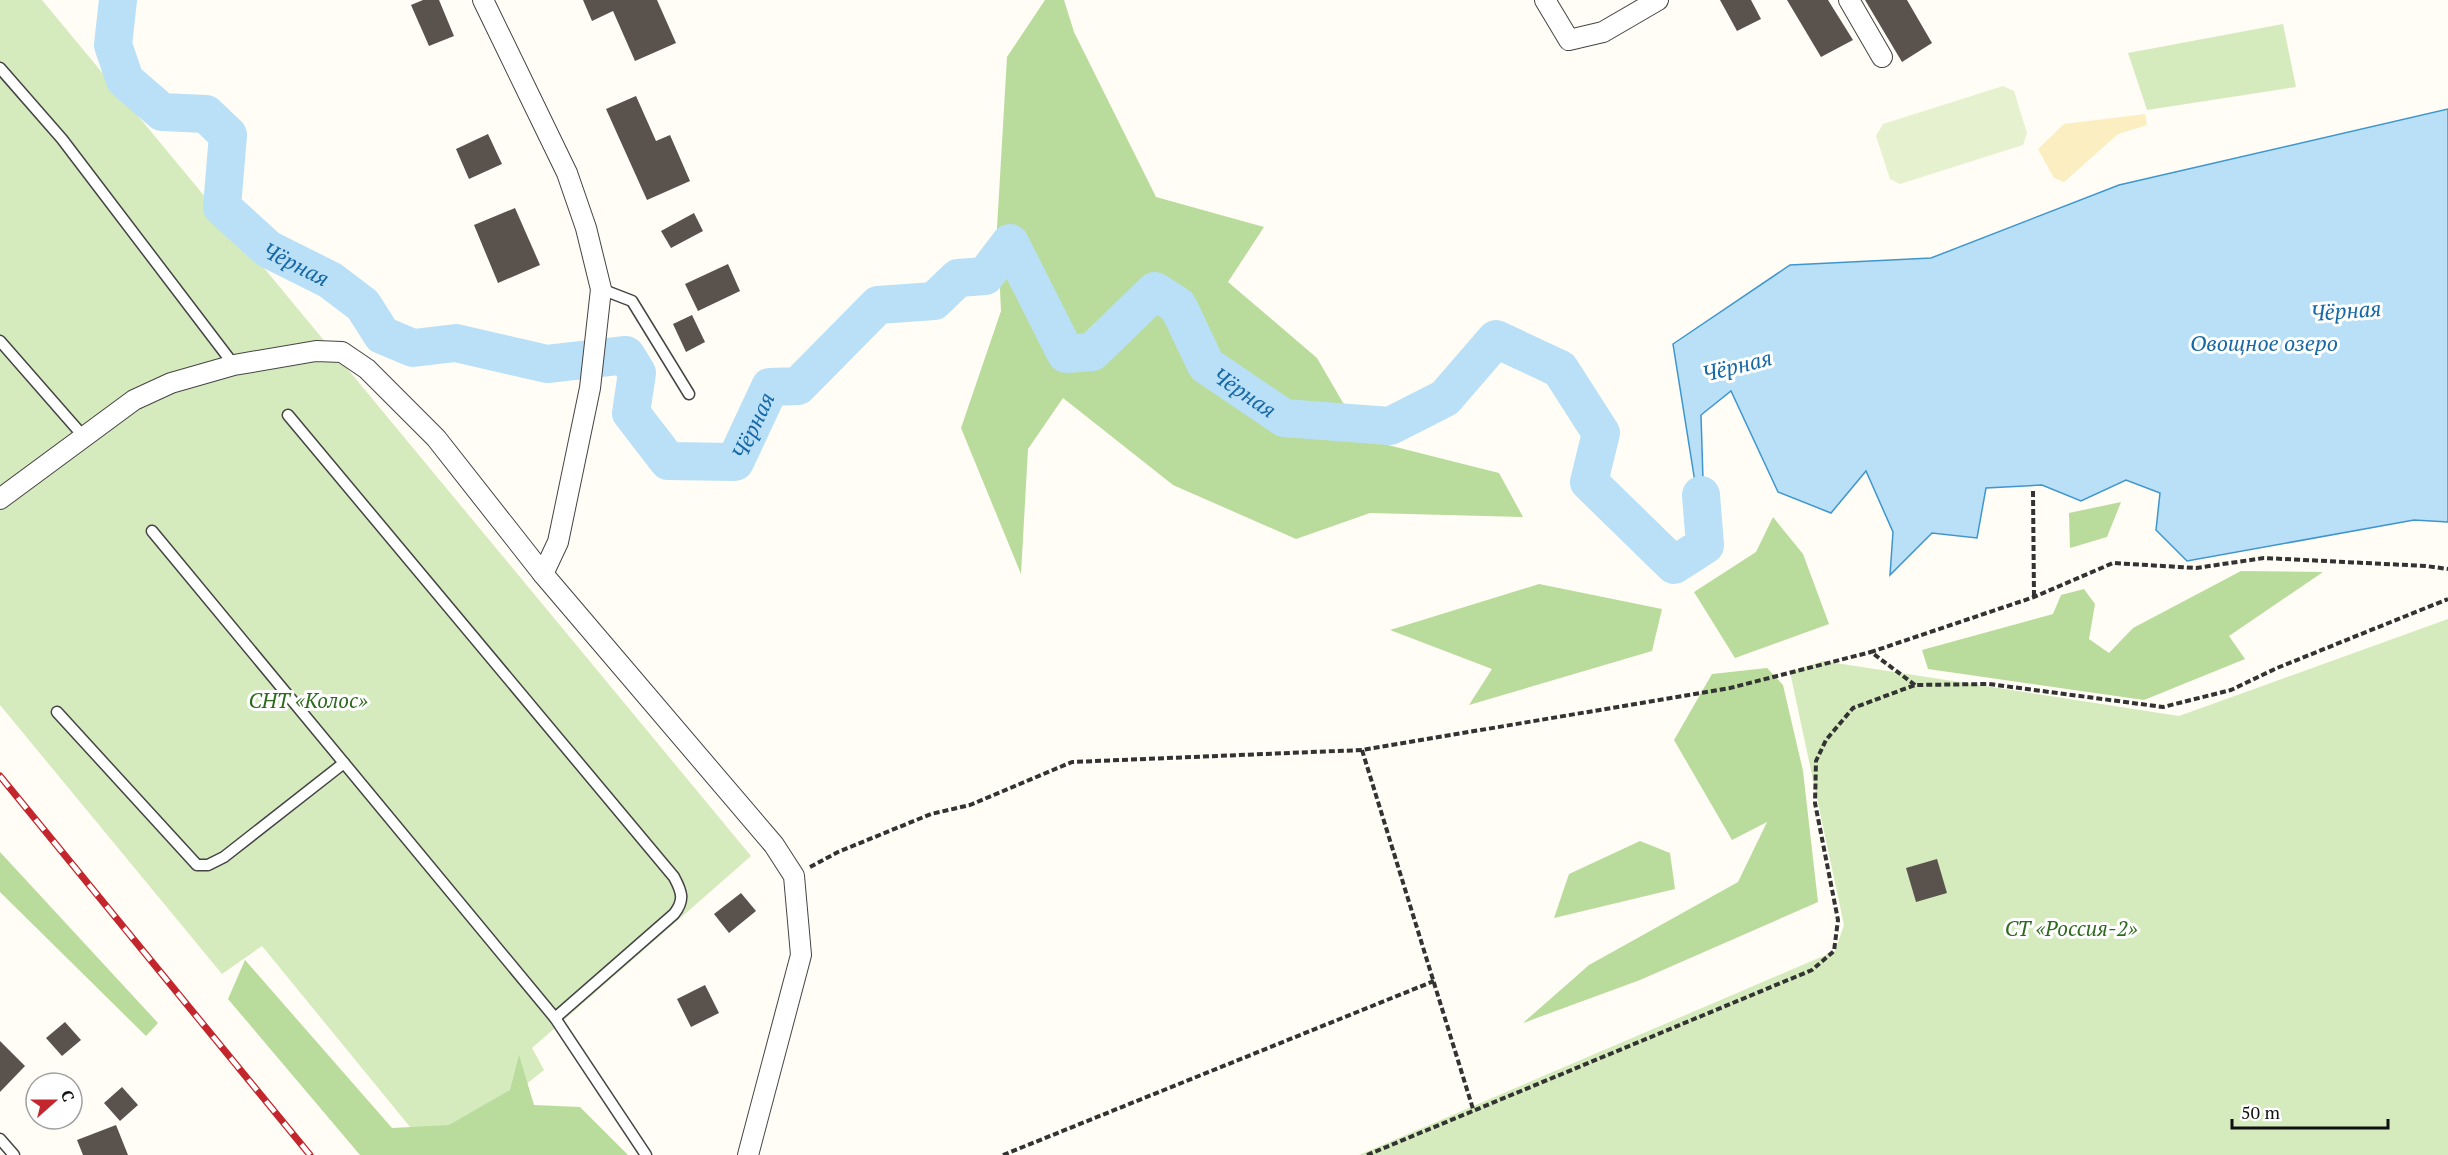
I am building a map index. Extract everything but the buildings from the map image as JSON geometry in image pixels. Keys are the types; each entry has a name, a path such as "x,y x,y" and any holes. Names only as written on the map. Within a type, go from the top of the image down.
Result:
{"street":[{"path":"483,0 567,173 586,228 601,289 590,388 558,542 543,574"},
{"path":"1545,0 1569,40 1603,32 1658,0"},
{"path":"1849,0 1882,57"},
{"path":"0,499 134,400 171,383 234,365 316,351 342,352 367,369 436,438 543,574 774,845 794,876 801,955 748,1155"}],"lane":[{"path":"0,68 62,139 234,365"},
{"path":"601,289 632,301 690,394"},
{"path":"0,341 84,437"},
{"path":"288,415 666,868 682,892 682,903 674,914 555,1018"},
{"path":"152,531 555,1018 646,1155"},
{"path":"57,712 197,865 208,865 224,857 345,763"},
{"path":"0,1139 14,1155"}],"path":[{"path":"2033,491 2034,597"},
{"path":"794,876 838,852 931,814 970,805 1072,762 1362,750 1730,688 1871,652 2034,597 2113,563 2196,568 2264,558 2448,569"},
{"path":"1367,1155 1812,970 1834,951 1838,920 1815,802 1816,761 1826,740 1853,708 1915,685 1989,684 2163,707 2231,690 2277,668 2448,599"},
{"path":"1871,652 1915,685"},
{"path":"1362,750 1473,1109"},
{"path":"1003,1155 1434,981"}],"green space":[{"name":"СНТ «Колос»","path":"0,0 42,0 751,856 532,1048 544,1070 438,1155 433,1155 262,946 222,974 0,705"},
{"path":"1045,0 1064,0 1074,32 1156,197 1264,227 1228,282 1317,358 1364,439 1499,473 1523,517 1370,513 1296,539 1173,485 1063,398 1028,449 1021,574 961,428 1001,311 997,228 1007,57"},
{"path":"2283,24 2296,87 2147,110 2128,53"},
{"path":"2003,86 2014,91 2027,133 2023,145 1900,184 1890,179 1876,136 1883,124"},
{"path":"2121,502 2107,537 2070,548 2069,513"},
{"path":"1773,517 1803,554 1829,624 1735,658 1694,592 1756,552"},
{"path":"2241,571 2323,572 2229,636 2245,659 2144,700 1928,669 1922,650 2053,614 2061,595 2084,589 2095,604 2089,639 2109,653 2133,628"},
{"path":"1539,584 1662,609 1652,651 1469,705 1492,669 1390,630"},
{"name":"СТ «Россия-2»","path":"2448,619 2448,1155 1359,1155 1835,951 1844,925 1790,672 1823,661 2179,716"},
{"path":"1767,668 1783,685 1803,771 1818,902 1640,980 1523,1023 1589,965 1738,882 1767,822 1732,840 1674,740 1712,674"},
{"path":"1640,841 1670,853 1675,889 1554,918 1569,874"},
{"path":"0,852 158,1023 146,1036 0,892"},
{"path":"245,960 392,1128 449,1125 510,1090 519,1055 534,1105 580,1107 628,1155 360,1155 228,999"}],"sand":[{"path":"2145,114 2147,125 2118,134 2064,182 2054,178 2038,149 2064,124"}],"water":[{"name":"Овощное озеро","path":"2448,109 2448,522 2414,520 2187,561 2156,530 2160,493 2126,480 2081,501 2042,485 1986,488 1977,538 1932,533 1890,575 1893,532 1866,471 1831,513 1778,492 1731,391 1701,415 1705,545 1673,344 1790,265 1931,258 2119,185"}],"waterway":[{"name":"Чёрная","path":"118,0 113,45 125,80 162,112 206,114 228,135 222,207 268,249 330,280 363,305 382,335 413,348 456,343 547,364 626,355 637,373 631,413 668,461 735,462 770,387 798,386 878,305 934,301 958,278 985,276 1010,243 1066,354 1092,352 1155,291 1178,306 1206,365 1284,418 1390,426 1445,398 1496,339 1560,369 1601,433 1589,482 1674,565 1705,545 1701,495"}],"railway":[{"path":"0,776 310,1155"}]}
